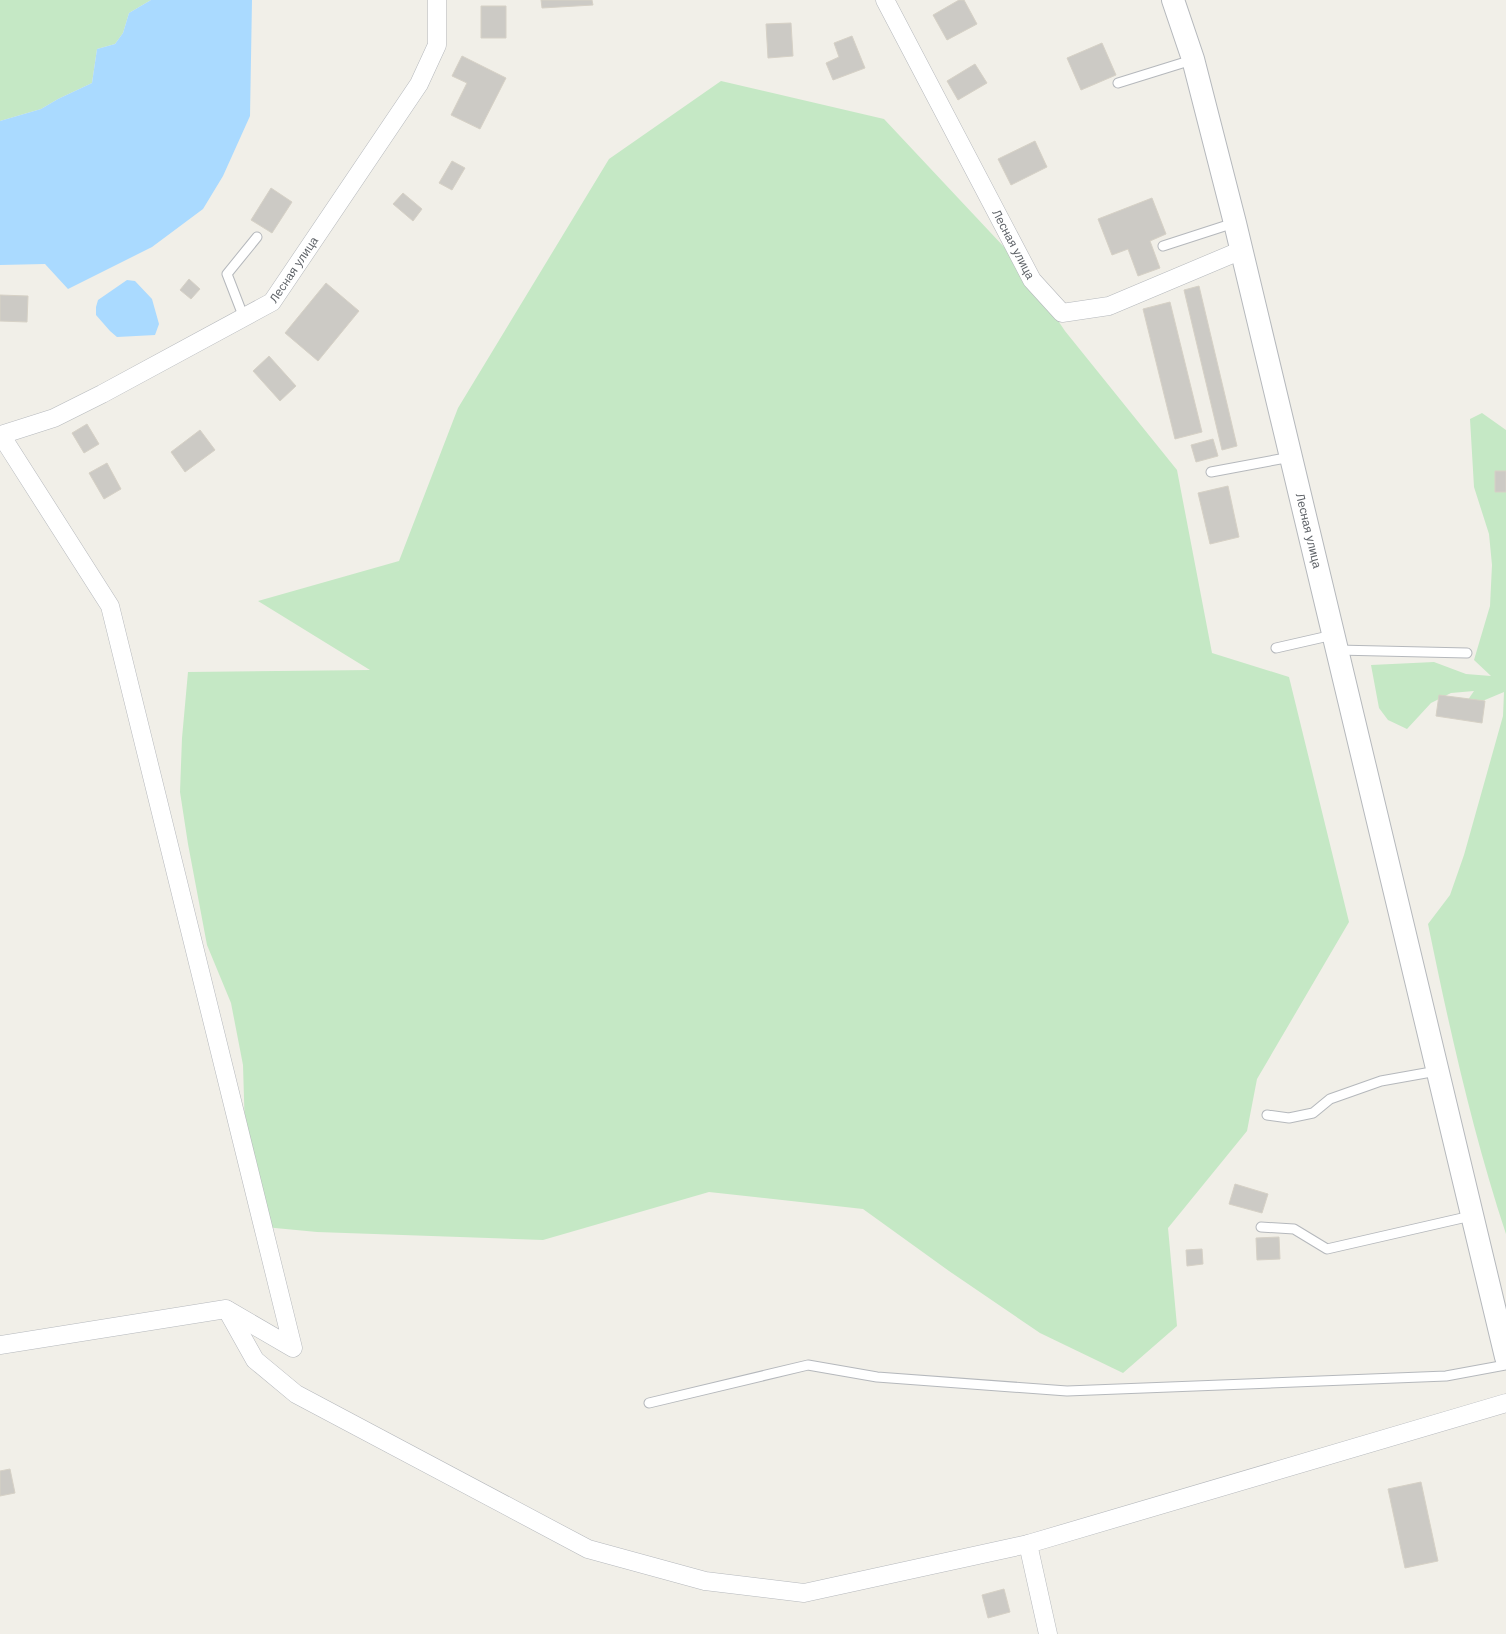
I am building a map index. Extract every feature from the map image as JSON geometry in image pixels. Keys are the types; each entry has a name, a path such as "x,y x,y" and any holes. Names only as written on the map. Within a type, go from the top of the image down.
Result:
{"street":[{"name":"Лесная улица","path":"0,435 54,418 272,302 419,84 437,45 437,0"},
{"name":"Лесная улица","path":"886,0 1032,280 1062,313 1109,306 1242,250"},
{"name":"Лесная улица","path":"1173,0 1193,59 1242,250 1506,1357"},
{"path":"0,435 110,606 294,1348 226,1309 0,1345"},
{"path":"226,1309 255,1360 296,1394 588,1549 705,1581 804,1593 1028,1544 1506,1403"},
{"path":"1028,1544 1048,1634"}],"lane":[{"path":"1118,83 1193,59"},
{"path":"1163,246 1235,222"},
{"path":"244,318 227,274 258,237"},
{"path":"1211,472 1291,457"},
{"path":"1276,648 1335,642 1467,652"},
{"path":"1267,1115 1289,1118 1313,1113 1330,1099 1381,1081 1437,1071"},
{"path":"1261,1227 1294,1229 1327,1250 1472,1216"},
{"path":"649,1403 808,1365 877,1377 1067,1391 1446,1376 1506,1365"}],"green space":[{"path":"0,0 151,0 129,13 123,33 115,44 97,49 92,83 41,109 0,121"},
{"path":"721,81 884,119 1020,264 1065,331 1177,470 1212,653 1289,677 1349,922 1257,1079 1247,1131 1168,1228 1177,1326 1123,1373 1040,1333 863,1209 709,1192 543,1240 317,1232 254,1226 246,1165 243,1065 231,1003 207,945 180,792 182,738 188,672 370,670 258,601 399,561 458,408 609,159"},
{"path":"1482,413 1506,430 1506,1234 1462,1080 1428,924 1450,895 1464,855 1503,716 1504,692 1461,710 1474,691 1451,693 1431,703 1407,729 1388,720 1379,708 1371,665 1434,662 1466,674 1491,676 1474,660 1490,606 1492,565 1489,534 1474,487 1470,419"}],"water":[{"path":"151,0 252,0 250,116 223,176 203,209 152,247 68,289 45,264 0,265 0,121 41,109 92,83 97,49 115,44 123,33 129,13"},
{"path":"127,280 135,281 152,299 159,324 155,335 117,337 96,315 98,300"}],"building":[{"path":"541,0 592,0 593,5 542,8"},
{"path":"959,0 964,0 977,24 947,40 933,15"},
{"path":"481,6 506,6 506,38 481,38"},
{"path":"791,23 793,56 768,58 766,24"},
{"path":"852,36 865,68 833,80 826,63 839,57 834,43"},
{"path":"1102,43 1116,75 1081,90 1067,58"},
{"path":"462,56 506,78 480,129 451,115 467,83 452,76"},
{"path":"975,64 987,83 958,100 947,81"},
{"path":"1035,141 1047,167 1011,185 998,159"},
{"path":"452,161 465,168 452,190 439,183"},
{"path":"271,188 292,202 272,233 251,220"},
{"path":"403,193 422,209 413,221 393,204"},
{"path":"1152,198 1166,234 1150,241 1160,268 1138,276 1128,249 1112,255 1098,219"},
{"path":"189,279 200,289 191,299 180,290"},
{"path":"326,283 359,311 318,361 285,333"},
{"path":"1199,286 1237,446 1222,450 1184,290"},
{"path":"0,295 28,296 27,322 0,321"},
{"path":"1170,302 1202,432 1175,439 1143,309"},
{"path":"269,356 296,386 280,401 253,371"},
{"path":"87,424 99,444 84,453 72,433"},
{"path":"200,430 215,450 185,472 171,452"},
{"path":"1213,439 1218,456 1196,462 1191,445"},
{"path":"107,463 121,489 104,499 89,473"},
{"path":"1495,471 1506,471 1506,492 1495,492"},
{"path":"1228,486 1239,537 1210,544 1198,493"},
{"path":"1439,695 1485,701 1482,723 1436,716"},
{"path":"1235,1184 1268,1194 1262,1213 1229,1204"},
{"path":"1279,1237 1280,1259 1257,1260 1256,1238"},
{"path":"1202,1249 1203,1264 1187,1266 1186,1250"},
{"path":"10,1469 15,1493 0,1496 0,1471"},
{"path":"1421,1482 1438,1561 1405,1568 1388,1489"},
{"path":"1004,1589 1010,1612 988,1618 982,1595"}]}
